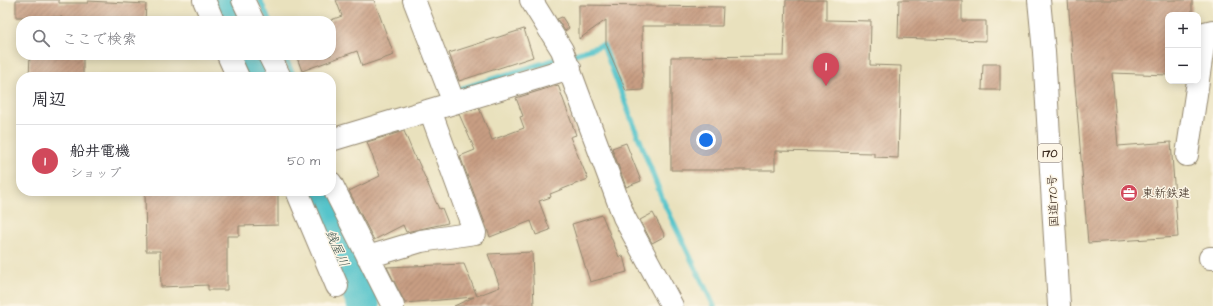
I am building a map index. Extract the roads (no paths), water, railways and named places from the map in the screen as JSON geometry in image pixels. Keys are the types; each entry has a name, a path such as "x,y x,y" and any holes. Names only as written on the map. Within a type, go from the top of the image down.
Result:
{"main road":[{"path":"204,0 211,16"},
{"path":"243,0 251,16"},
{"path":"414,0 451,96"},
{"path":"531,0 566,60 624,216 672,306"},
{"name":"国道170号","path":"1039,0 1044,52 1059,306"},
{"path":"1201,60 1205,33 1213,30"},
{"path":"230,60 236,72"},
{"path":"272,60 278,72"},
{"path":"336,138 430,110 451,96 566,60"},
{"path":"1188,155 1198,84"},
{"path":"368,257 421,241 475,233 430,110"},
{"path":"336,193 393,306"},
{"path":"299,196 337,286"}],"waterway":[{"name":"銭屋川","path":"219,0 227,16"},
{"path":"260,0 267,16"},
{"path":"569,56 603,45 664,203 714,306"},
{"path":"454,91 561,58"},
{"name":"銭屋川","path":"249,60 253,72"},
{"path":"286,60 292,72"},
{"name":"銭屋川","path":"315,196 364,306"}],"place":[{"name":"船井電機","path":"826,86"},
{"name":"東新鉄建","path":"1129,193"}]}
